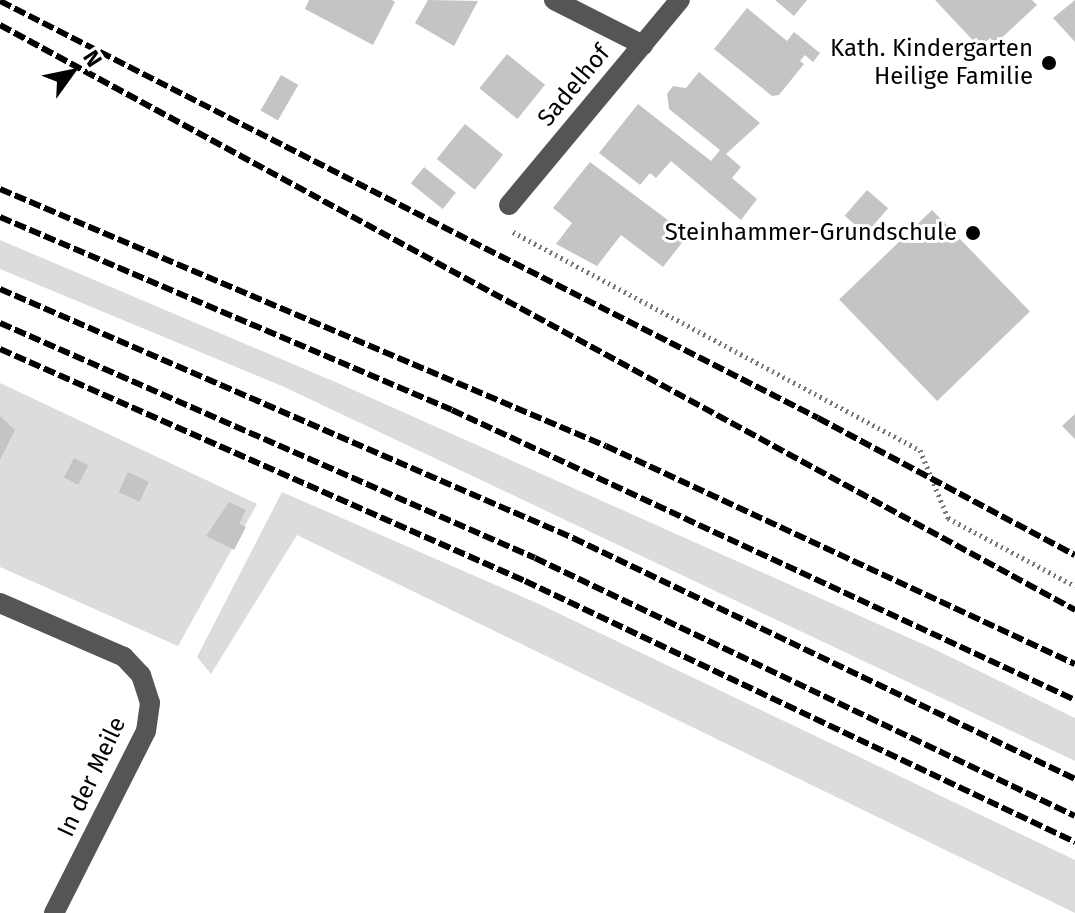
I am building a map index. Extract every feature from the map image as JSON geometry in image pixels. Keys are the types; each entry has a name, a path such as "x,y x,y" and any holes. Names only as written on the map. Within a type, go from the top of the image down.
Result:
{"street":[{"path":"554,0 643,45"},
{"name":"Sadelhof","path":"509,205 680,0"},
{"name":"In der Meile","path":"0,603 124,657 141,675 150,703 146,731 54,913"}],"path":[{"path":"514,233 920,450 948,518 1075,586"}],"shaded area":[{"path":"0,240 340,384 934,649 1075,718 1075,761 282,386 0,269"},
{"path":"0,383 257,504 178,646 0,567"},
{"path":"282,492 539,604 1075,860 1075,913 297,535 211,674 197,657"}],"building":[{"path":"309,0 395,2 373,45 305,9"},
{"path":"428,0 478,1 454,46 415,23"},
{"path":"775,0 807,0 794,16"},
{"path":"935,0 1032,0 1037,5 995,44 990,38 980,48"},
{"path":"1075,0 1075,42 1053,18"},
{"path":"747,8 787,41 794,32 820,53 813,62 805,55 800,61 804,64 779,95 772,96 714,49"},
{"path":"507,54 545,85 517,119 479,88"},
{"path":"699,72 760,123 726,154 741,167 732,178 757,199 741,220 671,161 656,178 650,173 640,185 599,153 638,104 711,161 720,150 669,109 667,94 673,86 686,88"},
{"path":"281,75 298,85 278,121 260,111"},
{"path":"465,124 503,155 475,190 437,159"},
{"path":"590,162 688,235 663,267 621,235 597,266 556,244 572,223 553,208"},
{"path":"424,167 456,193 443,209 411,183"},
{"path":"867,190 888,208 866,234 845,216"},
{"path":"932,210 1030,311 937,401 839,300"},
{"path":"1075,414 1075,439 1062,426"},
{"path":"0,416 15,430 0,460"},
{"path":"74,458 88,465 78,485 64,478"},
{"path":"128,472 149,482 140,502 119,492"},
{"path":"229,502 246,510 239,524 246,527 234,550 206,536"}],"railway":[{"path":"0,1 818,418 1075,555"},
{"path":"0,25 1075,610"},
{"path":"0,189 606,446 1075,664"},
{"path":"0,217 452,410 1075,700"},
{"path":"0,289 573,538 1075,779"},
{"path":"0,323 535,558 1075,816"},
{"path":"0,349 525,581 1075,842"}],"place":[{"name":"Kath. Kindergarten Heilige Familie","path":"1049,63"},
{"name":"Steinhammer-Grundschule","path":"973,233"}]}
